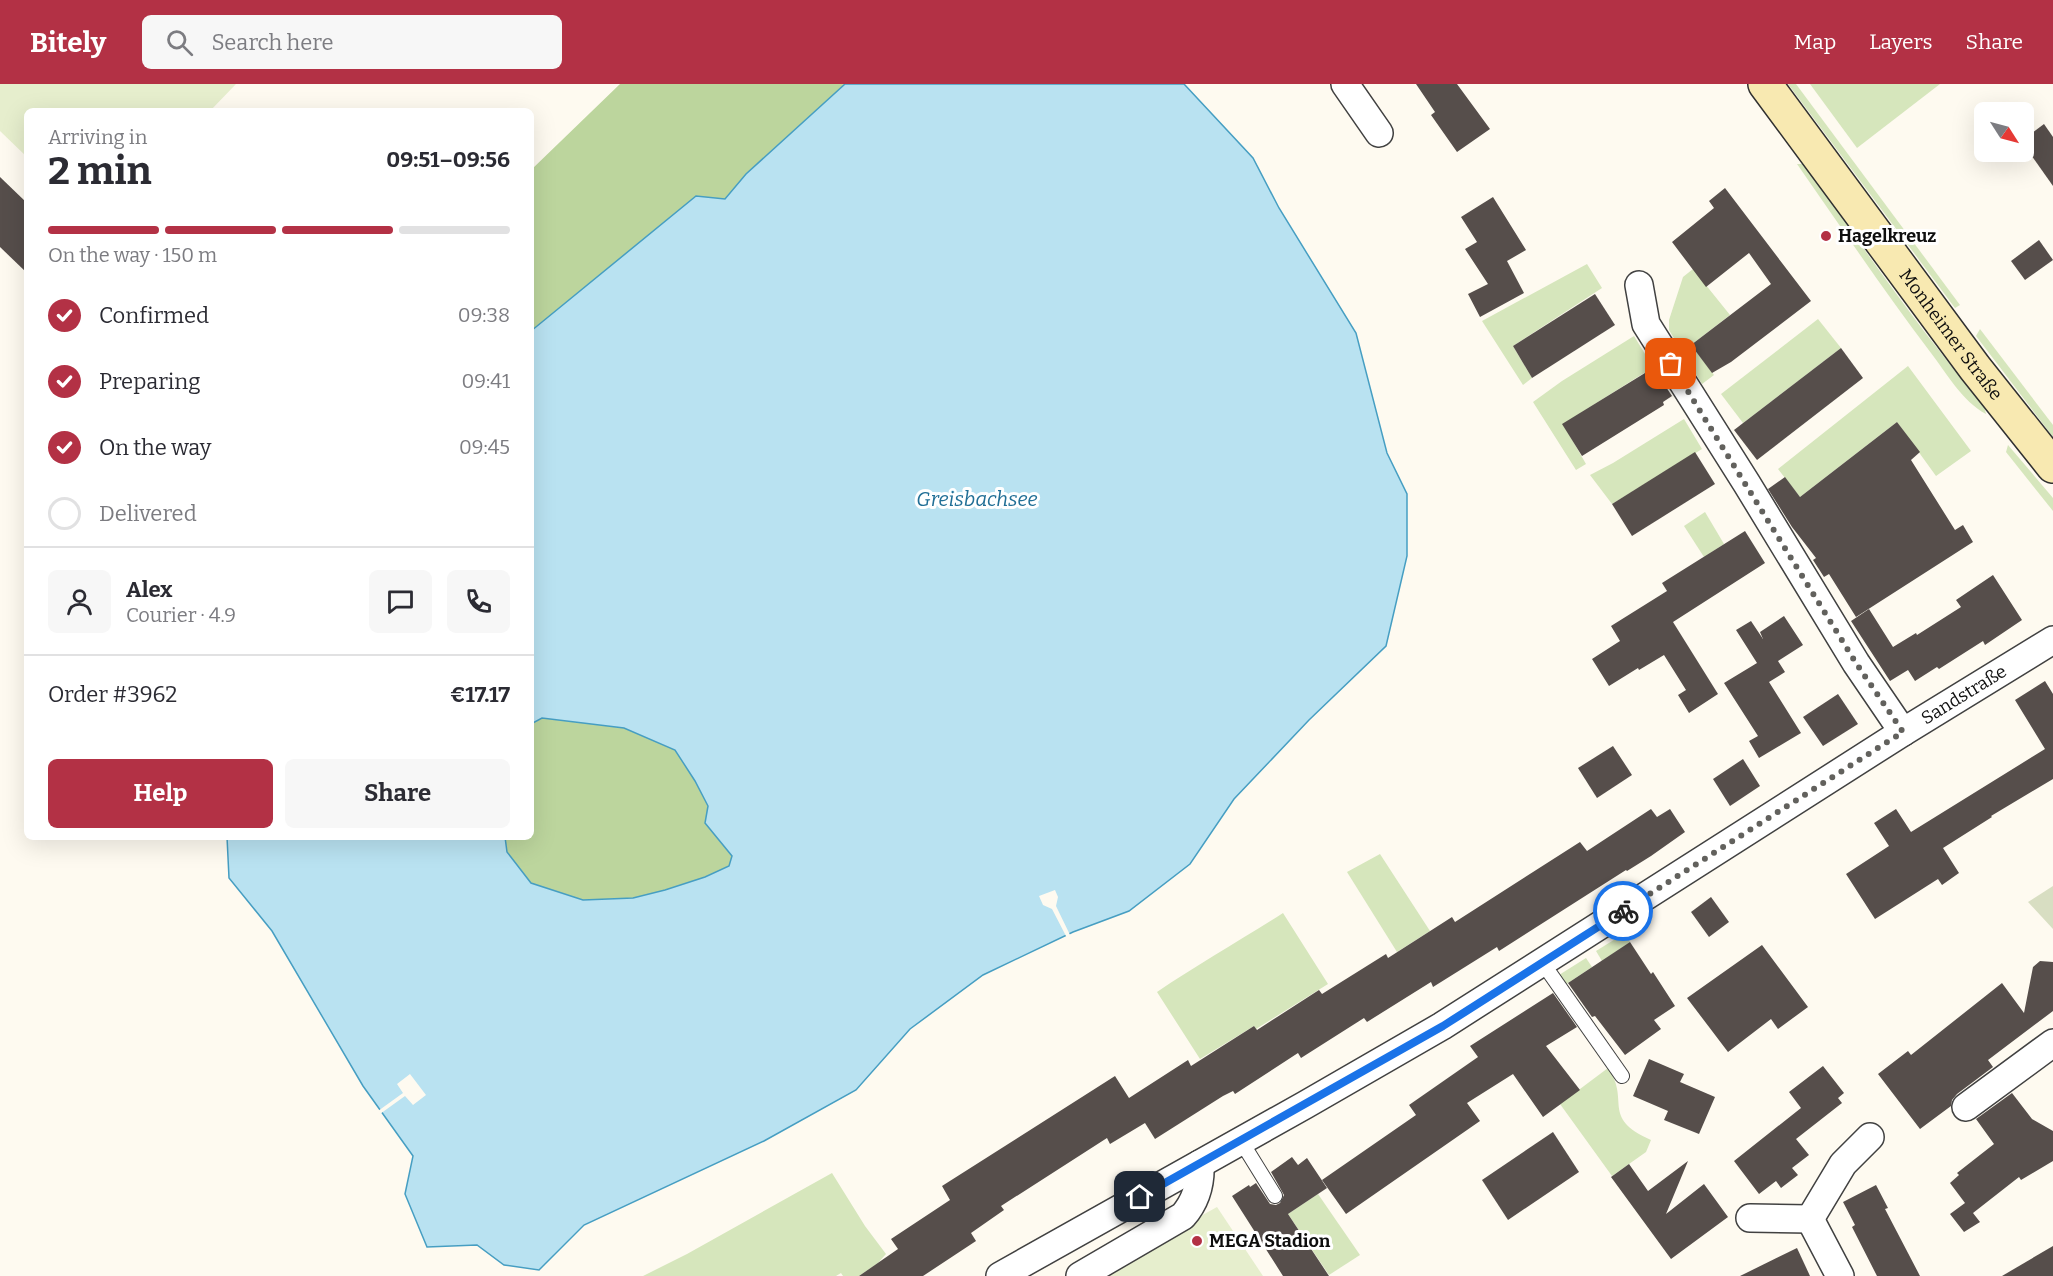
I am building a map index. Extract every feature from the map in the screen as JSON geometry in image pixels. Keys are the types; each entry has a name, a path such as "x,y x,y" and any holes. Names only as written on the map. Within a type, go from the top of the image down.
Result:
{"street":[{"path":"1345,84 1379,133"},
{"name":"Monheimer Straße","path":"1766,84 1975,368 2053,466"},
{"path":"1639,285 1646,324 1770,520 1856,663 1903,732"},
{"name":"Sandstraße","path":"1000,1276 1443,1026 1903,732 2053,640"},
{"path":"1966,1107 2053,1043"},
{"path":"1810,1219 1843,1164 1870,1137"},
{"path":"1080,1276 1183,1216 1196,1197 1200,1164"},
{"path":"1750,1218 1810,1219"},
{"path":"1810,1219 1840,1276"}],"lane":[{"path":"1542,962 1622,1076"},
{"path":"1241,1141 1275,1196"}],"green space":[{"path":"0,84 236,84 213,108 24,108 24,154 0,131"},
{"path":"620,84 845,84 746,174 725,199 534,329 534,167"},
{"path":"1788,84 1796,84 1960,305 1955,308"},
{"path":"1810,84 1940,84 1857,148"},
{"path":"1797,164 1805,164 1914,317 1984,406 1986,414 1962,395 1949,378"},
{"path":"1587,264 1602,288 1513,346 1532,378 1523,385 1482,321"},
{"path":"1693,269 1730,315 1691,345 1714,375 1702,384 1669,330 1669,320 1683,277"},
{"path":"1818,319 1841,348 1743,423 1721,394"},
{"path":"1980,329 2053,425 2053,437 1976,336"},
{"path":"1634,336 1658,375 1650,381 1644,373 1563,424 1586,464 1576,470 1533,402"},
{"path":"1908,366 1971,451 1936,476 1897,422 1800,497 1778,469"},
{"path":"1684,419 1702,449 1612,504 1590,475"},
{"path":"2008,445 2053,498 2053,511 2006,452"},
{"path":"1705,512 1724,544 1704,557 1684,526"},
{"path":"542,718 624,728 675,750 708,806 705,823 732,856 729,866 705,877 633,898 583,900 531,883 507,852 505,840 534,840 534,722"},
{"path":"1380,854 1430,931 1397,952 1347,872"},
{"path":"2053,886 2053,929 2028,902"},
{"path":"1283,913 1328,984 1256,1029 1254,1026 1200,1059 1157,992"},
{"path":"1625,933 1630,942 1602,961 1596,951"},
{"path":"1586,958 1592,967 1565,985 1559,975"},
{"path":"1608,1068 1617,1090 1621,1116 1635,1132 1651,1140 1646,1152 1612,1176 1560,1104"},
{"path":"832,1173 865,1226 886,1254 878,1263 859,1276 843,1276 841,1273 836,1276 643,1276 687,1254"},
{"path":"1318,1194 1360,1255 1329,1275 1288,1214"},
{"name":"MEGA Stadion","path":"1217,1207 1263,1276 1093,1276"}],"water":[{"name":"Greisbachsee","path":"845,84 1184,84 1253,158 1279,208 1356,333 1387,453 1407,494 1407,556 1386,646 1309,720 1234,799 1190,864 1129,911 1073,932 983,975 910,1029 856,1090 764,1141 584,1225 539,1270 504,1265 477,1245 427,1247 405,1194 413,1156 363,1086 272,931 229,878 227,840 505,840 507,852 531,883 583,900 633,898 705,877 729,866 732,856 705,823 708,806 675,750 624,728 542,718 534,722 534,329 696,196 725,199 746,174"}],"pier":[{"path":"1055,890 1058,897 1056,906 1071,937 1067,938 1052,909 1043,905 1039,896"},
{"path":"410,1074 426,1095 413,1105 405,1096 380,1114 378,1111 403,1093 397,1084"}],"building":[{"path":"1416,84 1457,84 1490,129 1457,152 1431,115 1435,112"},
{"path":"2044,124 2053,137 2053,186 2034,159 2034,132"},
{"path":"0,177 24,200 24,270 0,247"},
{"path":"1725,188 1811,301 1731,362 1712,373 1691,345 1771,284 1749,253 1706,287 1672,242 1714,208 1709,201"},
{"path":"1493,197 1526,250 1507,261 1524,293 1480,317 1468,294 1488,284 1465,249 1477,242 1461,217"},
{"path":"2039,240 2053,260 2025,280 2011,261"},
{"path":"1595,294 1615,325 1532,378 1513,346"},
{"path":"1841,348 1863,378 1757,460 1734,430"},
{"path":"1645,373 1650,381 1658,375 1672,396 1663,402 1664,405 1582,456 1562,424"},
{"path":"1897,422 1920,452 1911,460 1955,530 1963,525 1973,542 1856,617 1829,574 1824,577 1813,560 1816,558 1792,527 1768,489 1785,477 1800,497"},
{"path":"1695,452 1715,484 1632,536 1612,504"},
{"path":"1745,531 1765,563 1673,622 1718,694 1689,713 1678,695 1686,690 1664,655 1609,686 1592,659 1620,641 1611,626 1667,591 1662,583"},
{"path":"1993,575 2022,620 1985,645 1983,641 1939,669 1937,667 1915,681 1908,670 1890,681 1851,621 1869,609 1893,647 1916,633 1917,635 1961,607 1956,600"},
{"path":"1784,616 1803,645 1778,661 1785,672 1769,682 1801,733 1759,758 1749,741 1758,736 1724,683 1757,663 1736,630 1751,621 1763,639 1760,632"},
{"path":"2045,681 2053,694 2053,779 1943,848 1959,873 1942,885 1938,879 1875,919 1846,874 1889,846 1874,823 1896,809 1911,832 2045,749 2015,700"},
{"path":"1838,694 1858,724 1823,746 1803,717"},
{"path":"1613,746 1632,775 1597,798 1578,768"},
{"path":"1743,759 1760,786 1730,806 1713,779"},
{"path":"1651,809 1657,817 1670,809 1685,832 1651,856 1499,951 1497,947 1433,987 1431,982 1367,1022 1364,1018 1301,1058 1298,1053 1235,1094 1233,1091 1223,1096 1155,1139 1145,1123 1110,1144 1107,1138 1001,1206 1004,1210 971,1233 976,1241 923,1276 859,1276 898,1249 891,1239 950,1200 942,1186 1115,1076 1129,1098 1188,1060 1191,1066 1254,1026 1257,1030 1319,990 1322,994 1386,954 1388,958 1452,917 1455,922 1580,842 1587,851"},
{"path":"1711,897 1729,922 1709,937 1691,912"},
{"path":"1630,942 1675,1006 1654,1020 1661,1029 1625,1055 1595,1016 1592,1017 1568,983"},
{"path":"1762,945 1808,1007 1778,1029 1771,1019 1728,1052 1687,998"},
{"path":"2040,961 2053,962 2053,1011 1988,1060 1993,1067 1957,1094 1951,1106 1920,1129 1878,1074 1908,1051 1911,1055 2002,983 2024,1013 2033,967"},
{"path":"1553,993 1577,1027 1546,1046 1580,1090 1543,1117 1513,1074 1467,1103 1480,1121 1346,1214 1322,1180 1416,1115 1409,1105 1478,1057 1470,1046"},
{"path":"1649,1059 1684,1074 1680,1082 1715,1097 1699,1134 1664,1120 1668,1111 1633,1096"},
{"path":"1823,1066 1844,1093 1838,1098 1842,1103 1796,1139 1809,1155 1792,1168 1798,1175 1781,1188 1776,1181 1759,1194 1734,1161 1801,1108 1789,1092"},
{"path":"2012,1093 2032,1119 2053,1131 2053,1161 2021,1180 2019,1177 1973,1213 1980,1222 1964,1232 1950,1214 1965,1203 1950,1183 1959,1175 1957,1173 1994,1144 1976,1119"},
{"path":"1553,1132 1579,1172 1508,1220 1482,1180"},
{"path":"1292,1157 1298,1165 1307,1158 1327,1188 1288,1214 1329,1276 1283,1276 1232,1196 1256,1183 1270,1204 1280,1203 1284,1195 1271,1172"},
{"path":"1688,1161 1666,1214 1704,1184 1728,1217 1671,1259 1611,1177 1629,1164 1648,1191"},
{"path":"1876,1185 1888,1208 1885,1209 1920,1276 1877,1276 1852,1227 1855,1225 1843,1202"},
{"path":"2053,1246 2053,1276 2002,1276"},
{"path":"1797,1248 1810,1276 1740,1276"}],"way so far":[{"path":"1623,911 1903,732 1856,663 1671,364"}],"place":[{"name":"Hagelkreuz","path":"1826,236"},
{"name":"MEGA Stadion","path":"1197,1241"}],"route":[{"path":"1140,1197 1443,1026 1623,911"}]}
